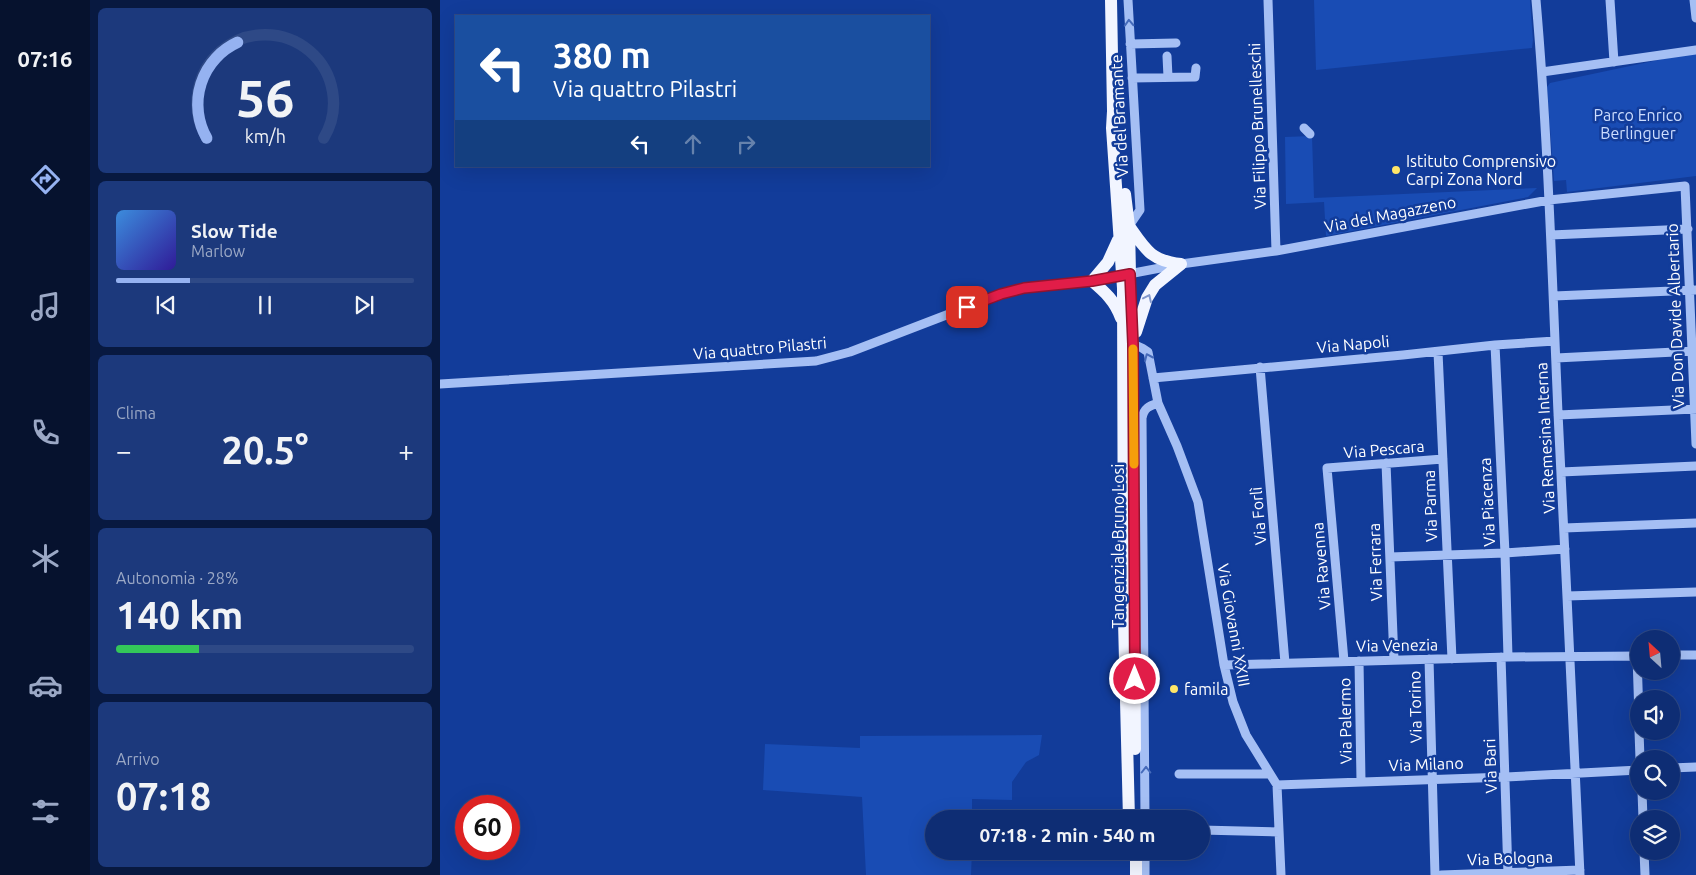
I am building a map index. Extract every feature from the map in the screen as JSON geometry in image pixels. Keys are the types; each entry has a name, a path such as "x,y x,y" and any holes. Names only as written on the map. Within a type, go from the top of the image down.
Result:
{"main road":[{"path":"1111,0 1114,112 1126,274"},
{"path":"1124,231 1156,258 1167,263 1182,264"},
{"path":"1124,231 1108,262 1092,281 1107,293 1113,301 1124,325"},
{"path":"1133,344 1147,298 1155,285 1182,264"},
{"name":"Tangenziale Bruno Losi","path":"1126,274 1124,325 1124,621 1129,810"},
{"name":"Tangenziale Bruno Losi","path":"1126,274 1133,344 1136,810"},
{"path":"1129,860 1129,875"},
{"path":"1136,860 1136,875"}],"street":[{"name":"Via del Bramante","path":"1124,231 1140,210 1128,0"},
{"name":"Via Filippo Brunelleschi","path":"1268,0 1276,251"},
{"name":"Via Remesina Interna","path":"1536,0 1551,235 1580,872"},
{"path":"1610,0 1614,62"},
{"path":"1694,0 1696,18"},
{"path":"1130,44 1176,43"},
{"path":"1542,72 1696,50"},
{"path":"1167,56 1168,77"},
{"path":"1132,78 1195,77 1196,68"},
{"name":"Via del Magazzeno","path":"1126,274 1276,251 1549,200 1685,186"},
{"name":"Via Don Davide Albertario","path":"1685,186 1693,290 1696,444"},
{"path":"1551,235 1688,229"},
{"name":"Via quattro Pilastri","path":"440,384 816,361 850,352 1001,294 1024,288 1092,281 1126,274"},
{"path":"1554,296 1693,290"},
{"name":"Via Napoli","path":"1154,378 1495,345 1555,341"},
{"name":"Via Giovanni XXIII","path":"1133,344 1148,352 1158,403 1177,446 1198,502 1224,665 1233,702 1246,734 1277,785"},
{"name":"Via Piacenza","path":"1495,345 1505,553 1504,657"},
{"path":"1556,358 1694,351"},
{"name":"Via Parma","path":"1438,352 1452,659"},
{"name":"Via Forlì","path":"1260,367 1285,663"},
{"path":"1146,810 1142,418 1147,408 1158,403"},
{"path":"1558,415 1695,409"},
{"name":"Via Pescara","path":"1327,468 1444,459"},
{"name":"Via Ferrara","path":"1386,462 1394,660"},
{"path":"1561,472 1696,466"},
{"name":"Via Ravenna","path":"1327,468 1344,661"},
{"path":"1564,528 1696,523"},
{"path":"1390,557 1565,549"},
{"path":"1568,596 1696,592"},
{"path":"1680,655 1696,654"},
{"name":"Via Venezia","path":"1224,665 1504,657 1630,656"},
{"name":"Via Bari","path":"1504,657 1508,874"},
{"name":"Via Torino","path":"1429,659 1435,875"},
{"name":"Via Palermo","path":"1359,661 1362,781"},
{"path":"1680,768 1696,767"},
{"name":"Via Milano","path":"1277,785 1630,771"},
{"path":"1179,774 1270,774"},
{"path":"1277,785 1281,875"},
{"path":"1210,830 1279,832"},
{"path":"1146,860 1146,875"},
{"path":"1644,860 1645,875"},
{"name":"Via Bologna","path":"1441,875 1580,872"}],"green space":[{"path":"1314,0 1530,0 1532,48 1316,70"},
{"name":"Parco Enrico Berlinguer","path":"1696,52 1696,176 1567,192 1566,180 1554,181 1547,87 1550,83"},
{"path":"1312,136 1314,198 1537,188 1528,197 1326,236 1324,202 1286,204 1285,137"},
{"path":"1042,735 1039,755 1026,762 1012,782 1012,800 972,799 972,810 925,810 925,860 972,860 971,875 866,875 862,797 763,790 765,744 860,748 860,736"}],"slow traffic":[{"path":"1133,349 1134,464"}],"place":[{"name":"Istituto Comprensivo Carpi Zona Nord","path":"1396,170"},
{"name":"famila","path":"1174,689"}],"route":[{"path":"967,307 1001,294 1024,288 1092,281 1130,274 1133,344 1135,679"}]}
